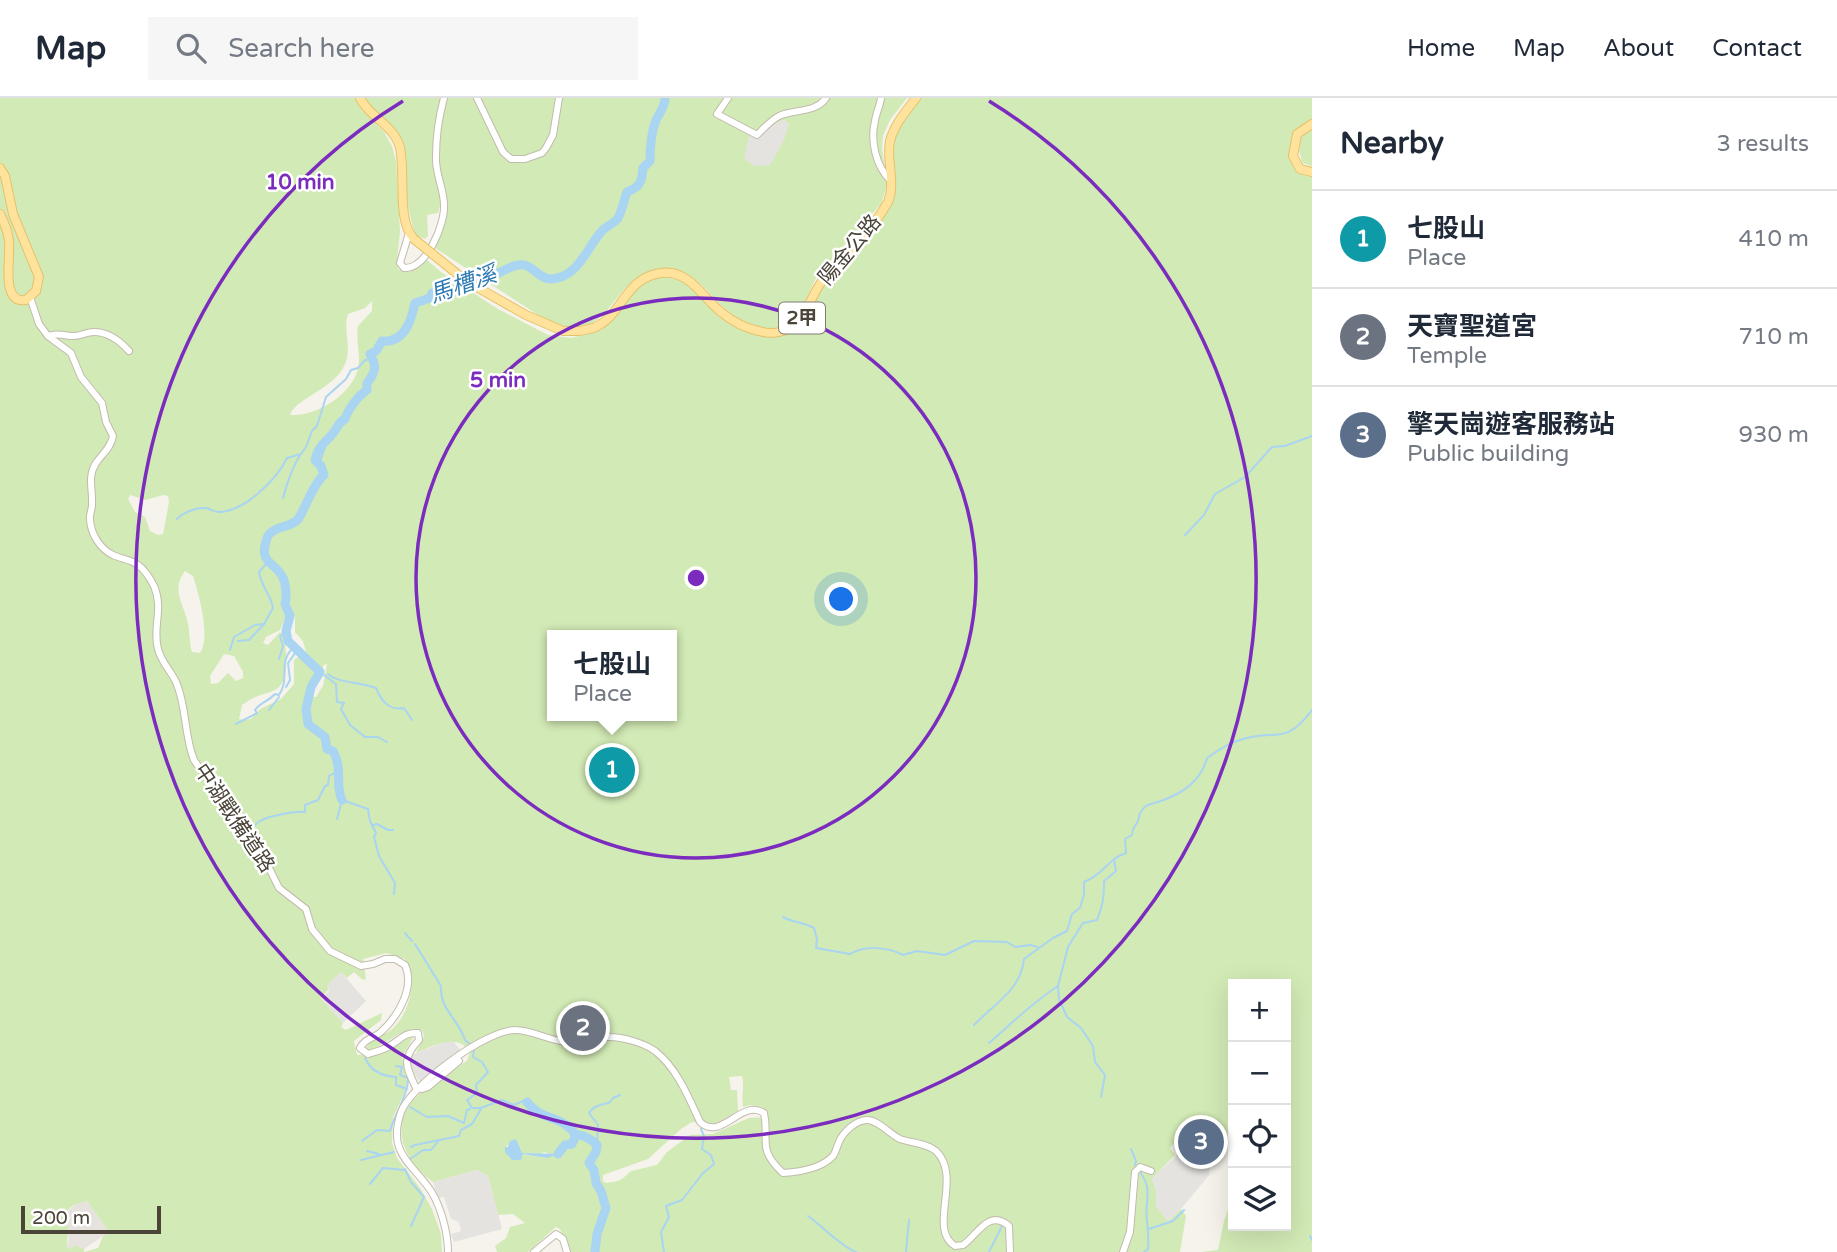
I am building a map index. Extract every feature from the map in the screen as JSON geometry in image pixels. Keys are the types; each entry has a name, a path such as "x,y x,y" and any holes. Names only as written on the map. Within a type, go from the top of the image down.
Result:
{"main road":[{"path":"360,98 363,105 391,131 400,147 405,219 411,236"},
{"name":"陽金公路","path":"411,236 466,281 526,315 563,331 593,328 610,317 634,285 648,275 663,272 689,280 719,311 739,325 775,333 790,328 801,319 818,286 884,210 892,194 890,144 894,130 916,98"},
{"path":"1312,124 1297,134 1293,156 1300,169 1312,172"},
{"path":"0,168 7,183 13,214 39,277 36,291 30,298 22,301 12,296 4,281 10,242 0,214"}],"street":[{"path":"411,236 400,263 404,268 410,269 434,243 444,213 435,160 444,98"},
{"path":"477,98 506,156 511,159 525,159 542,153 546,148 553,135 559,98"},
{"path":"729,98 717,114 757,135 778,117 821,105 826,98"},
{"path":"880,98 873,139 877,158 891,181"},
{"name":"中湖戰備道路","path":"30,298 39,324 48,336 71,353 81,377 102,403 106,422 113,436 108,448 97,461 90,479 92,530 105,550 139,565 154,587 160,613 158,649 176,680 194,760 253,849 265,860 279,887 306,909 312,929 330,951 361,966 385,958 395,959 405,965 408,992 384,1030 364,1041 360,1048 368,1054 394,1044 401,1036 418,1033 419,1040 410,1050 406,1063 417,1090"},
{"path":"48,336 76,336 94,332 111,336 129,351"},
{"path":"447,1252 446,1231 432,1192 399,1153 396,1138 401,1114 417,1090 486,1039 516,1030 565,1042 610,1037 648,1047 669,1066 684,1087 700,1122 705,1126 716,1128 749,1111 759,1110 764,1113 764,1144 776,1167 783,1173 807,1170 832,1158 844,1134 862,1120 871,1121 901,1139 930,1148 940,1157 946,1169 947,1201 943,1219 949,1242 955,1246 963,1245 981,1225 995,1220 1009,1226 1010,1252"},
{"path":"417,1090 428,1087 464,1059 461,1058"},
{"path":"1123,1252 1130,1232 1135,1172 1140,1167 1151,1171"},
{"path":"534,1252 556,1234 563,1239 567,1252"}],"shaded area":[{"path":"784,120 789,124 784,140 770,165 754,166 744,158 749,136 757,137"},
{"path":"341,972 366,1001 343,1023 321,999 329,991 327,985"},
{"path":"445,1042 454,1042 462,1052 423,1081 419,1081 410,1067 411,1055"},
{"path":"1185,1147 1208,1162 1209,1175 1168,1221 1156,1206 1156,1190 1152,1179"},
{"path":"477,1170 488,1176 502,1229 454,1242 451,1234 461,1231 459,1222 451,1219 444,1197 438,1198 433,1182"},
{"path":"87,1201 107,1229 107,1236 84,1249 74,1245 71,1249 67,1247 69,1238 63,1215 79,1202"}],"green space":[{"path":"0,98 356,98 362,110 384,132 396,161 400,231 398,269 409,272 427,260 498,309 548,335 571,338 602,330 639,286 651,279 662,277 683,280 744,330 792,330 815,296 889,207 894,187 893,144 901,123 919,98 1312,98 1312,121 1295,132 1289,153 1297,170 1312,175 1312,1252 1201,1252 1218,1250 1228,1209 1228,1231 1291,1231 1291,979 1228,979 1228,1144 1209,1146 1198,1132 1185,1130 1170,1148 1175,1155 1152,1179 1156,1190 1156,1206 1168,1221 1181,1209 1186,1216 1180,1252 569,1252 560,1229 556,1227 528,1252 497,1252 495,1246 506,1238 510,1227 525,1223 513,1214 498,1215 488,1176 477,1170 433,1182 408,1155 401,1133 406,1110 414,1099 432,1083 467,1061 470,1052 458,1043 444,1042 416,1053 424,1036 422,1030 414,1029 366,1050 373,1040 397,1024 410,996 411,976 405,959 386,953 363,959 366,979 363,980 354,972 347,978 341,972 321,999 346,1030 382,1013 381,1020 354,1041 357,1055 414,1036 402,1057 407,1081 393,1117 392,1143 397,1158 432,1209 441,1234 442,1252 84,1252 0,1252","holes":["372,301 372,311 358,326 357,371 345,392 313,412 290,415 298,404 338,375 348,354 348,314 365,308","130,495 146,500 168,496 163,534 150,531 145,517 135,512 128,499","185,571 193,576 201,604 204,637 200,653 192,652 188,624 180,598 179,585","292,613 295,617 295,632 303,641 306,652 294,660 294,684 281,699 260,709 251,719 239,719 242,705 254,697 273,691 283,681 285,637 280,632 268,645 263,643 266,637 280,630 287,614","224,654 234,656 243,672 243,678 236,681 228,673 218,683 211,684 210,676","327,664 323,686 316,697 312,697 312,689","742,1076 743,1107 763,1107 767,1117 749,1118 713,1134 690,1135 667,1152 657,1165 631,1171 618,1181 603,1181 603,1175 648,1159 692,1122 715,1124 738,1111 737,1090 731,1090 729,1077","508,1145 520,1149 522,1153 544,1152 552,1155 547,1158 522,1154 521,1160 509,1157 505,1148","87,1201 107,1229 107,1235 103,1236 98,1248 84,1252 84,1249 74,1245 71,1249 67,1247 68,1227 63,1221 71,1207"]},
{"path":"362,98 907,98 890,120 883,136 887,185 881,204 819,274 793,321 776,330 747,324 729,312 695,280 669,269 643,274 630,284 598,319 586,326 570,328 549,322 435,248 442,206 438,213 427,215 428,236 425,239 415,235 406,199 403,141","holes":["784,120 789,124 750,163 746,158 761,135"]},
{"path":"1312,127 1312,166 1303,163 1299,147 1301,139"}],"water":[{"path":"516,1139 522,1153 558,1154 547,1158 523,1154 521,1160 512,1160 505,1152 505,1147"}],"waterway":[{"name":"馬槽溪","path":"342,800 336,757 333,751 327,749 325,737 308,724 306,709 311,687 320,672 288,641 286,631 290,616 285,604 285,586 279,571 264,553 267,538 273,531 299,518 324,475 315,460 319,450 367,390 367,383 374,369 370,354 376,351 382,341 390,341 401,335 409,324 415,303 430,298 432,293 475,285 519,265 528,266 547,279 569,273 601,232 618,218 627,192 640,183 643,168 650,161 653,130 665,98"},
{"path":"177,519 198,508 218,512 230,510 250,500 276,475 287,458 301,454 317,426 326,397 346,379 351,370 358,368 365,360 373,359"},
{"path":"1185,535 1204,515 1215,494 1245,477 1272,447 1285,446 1312,436"},
{"path":"321,466 325,447 323,442"},
{"path":"283,498 300,455"},
{"path":"230,650 234,637 255,625 264,624 273,608 259,572 268,562"},
{"path":"238,641 249,640 264,624"},
{"path":"279,659 283,646 280,636 286,632"},
{"path":"236,724 257,713 257,707 275,694 279,695 284,682 286,658 295,646"},
{"path":"286,687 290,680 288,663 298,649"},
{"path":"320,672 336,684 337,702 344,703 341,709 350,725 365,737 378,737 387,742"},
{"path":"328,674 337,679 376,688 386,704 394,708 404,708 412,720"},
{"path":"269,710 279,697"},
{"path":"974,1025 1012,988 1022,970 1024,959 1067,931 1072,914 1080,908 1084,882 1126,853 1125,839 1132,835 1144,808 1177,794 1190,785 1196,780 1207,758 1223,748 1253,737 1287,733 1312,710"},
{"path":"247,832 264,819 305,812 305,805 318,800 328,785 329,776 338,771"},
{"path":"337,819 342,800 368,809 376,833 374,837 379,856 395,883 394,894"},
{"path":"373,825 393,830"},
{"path":"989,1043 1058,986 1068,947 1083,923 1097,920 1103,901 1104,881 1116,871 1114,859"},
{"path":"783,917 814,928 816,948 850,954 862,949 876,948 903,955 917,951 945,955 974,941 1007,942 1015,947 1038,947"},
{"path":"405,933 412,941"},
{"path":"415,944 441,986 446,1008 470,1044"},
{"path":"1058,986 1059,999 1067,1017 1081,1028 1093,1046 1095,1062 1105,1075 1101,1097"},
{"path":"474,1050 473,1057 482,1062 488,1072 476,1085 477,1093 467,1100 472,1108 481,1108 502,1100 514,1105 527,1102"},
{"path":"365,1058 373,1069 396,1077 396,1085 407,1089"},
{"path":"362,1141 377,1130 390,1131 404,1098 408,1078 400,1075 402,1067 396,1066"},
{"path":"597,1145 598,1125 589,1113 595,1107 609,1103 620,1095"},
{"path":"527,1102 539,1112 563,1123 576,1135"},
{"path":"410,1107 427,1117 448,1116 464,1123 467,1110 470,1109"},
{"path":"411,1147 459,1136 461,1130 472,1124 481,1109"},
{"path":"664,1252 661,1232 669,1217 666,1206 682,1200 703,1173 714,1164 711,1155 702,1149 704,1136 701,1129"},
{"path":"558,1154 565,1145 572,1144 576,1135 582,1135 597,1145 589,1163 594,1170 606,1208 597,1234 595,1252"},
{"path":"410,1159 423,1150 431,1150 439,1140"},
{"path":"1131,1149 1135,1165"},
{"path":"367,1151 379,1154"},
{"path":"361,1160 394,1152"},
{"path":"370,1184 383,1168 405,1170"},
{"path":"405,1169 411,1182 424,1197 411,1226"},
{"path":"1140,1172 1148,1191 1148,1249 1144,1252"},
{"path":"1149,1229 1173,1221 1184,1210"},
{"path":"808,1216 856,1252"},
{"path":"906,1252 909,1220"},
{"path":"989,1252 1002,1226"},
{"path":"1310,1236 1312,1240"}],"place":[{"name":"七股山","path":"612,770"},
{"name":"天寶聖道宮","path":"583,1028"},
{"name":"擎天崗遊客服務站","path":"1201,1142"}]}
